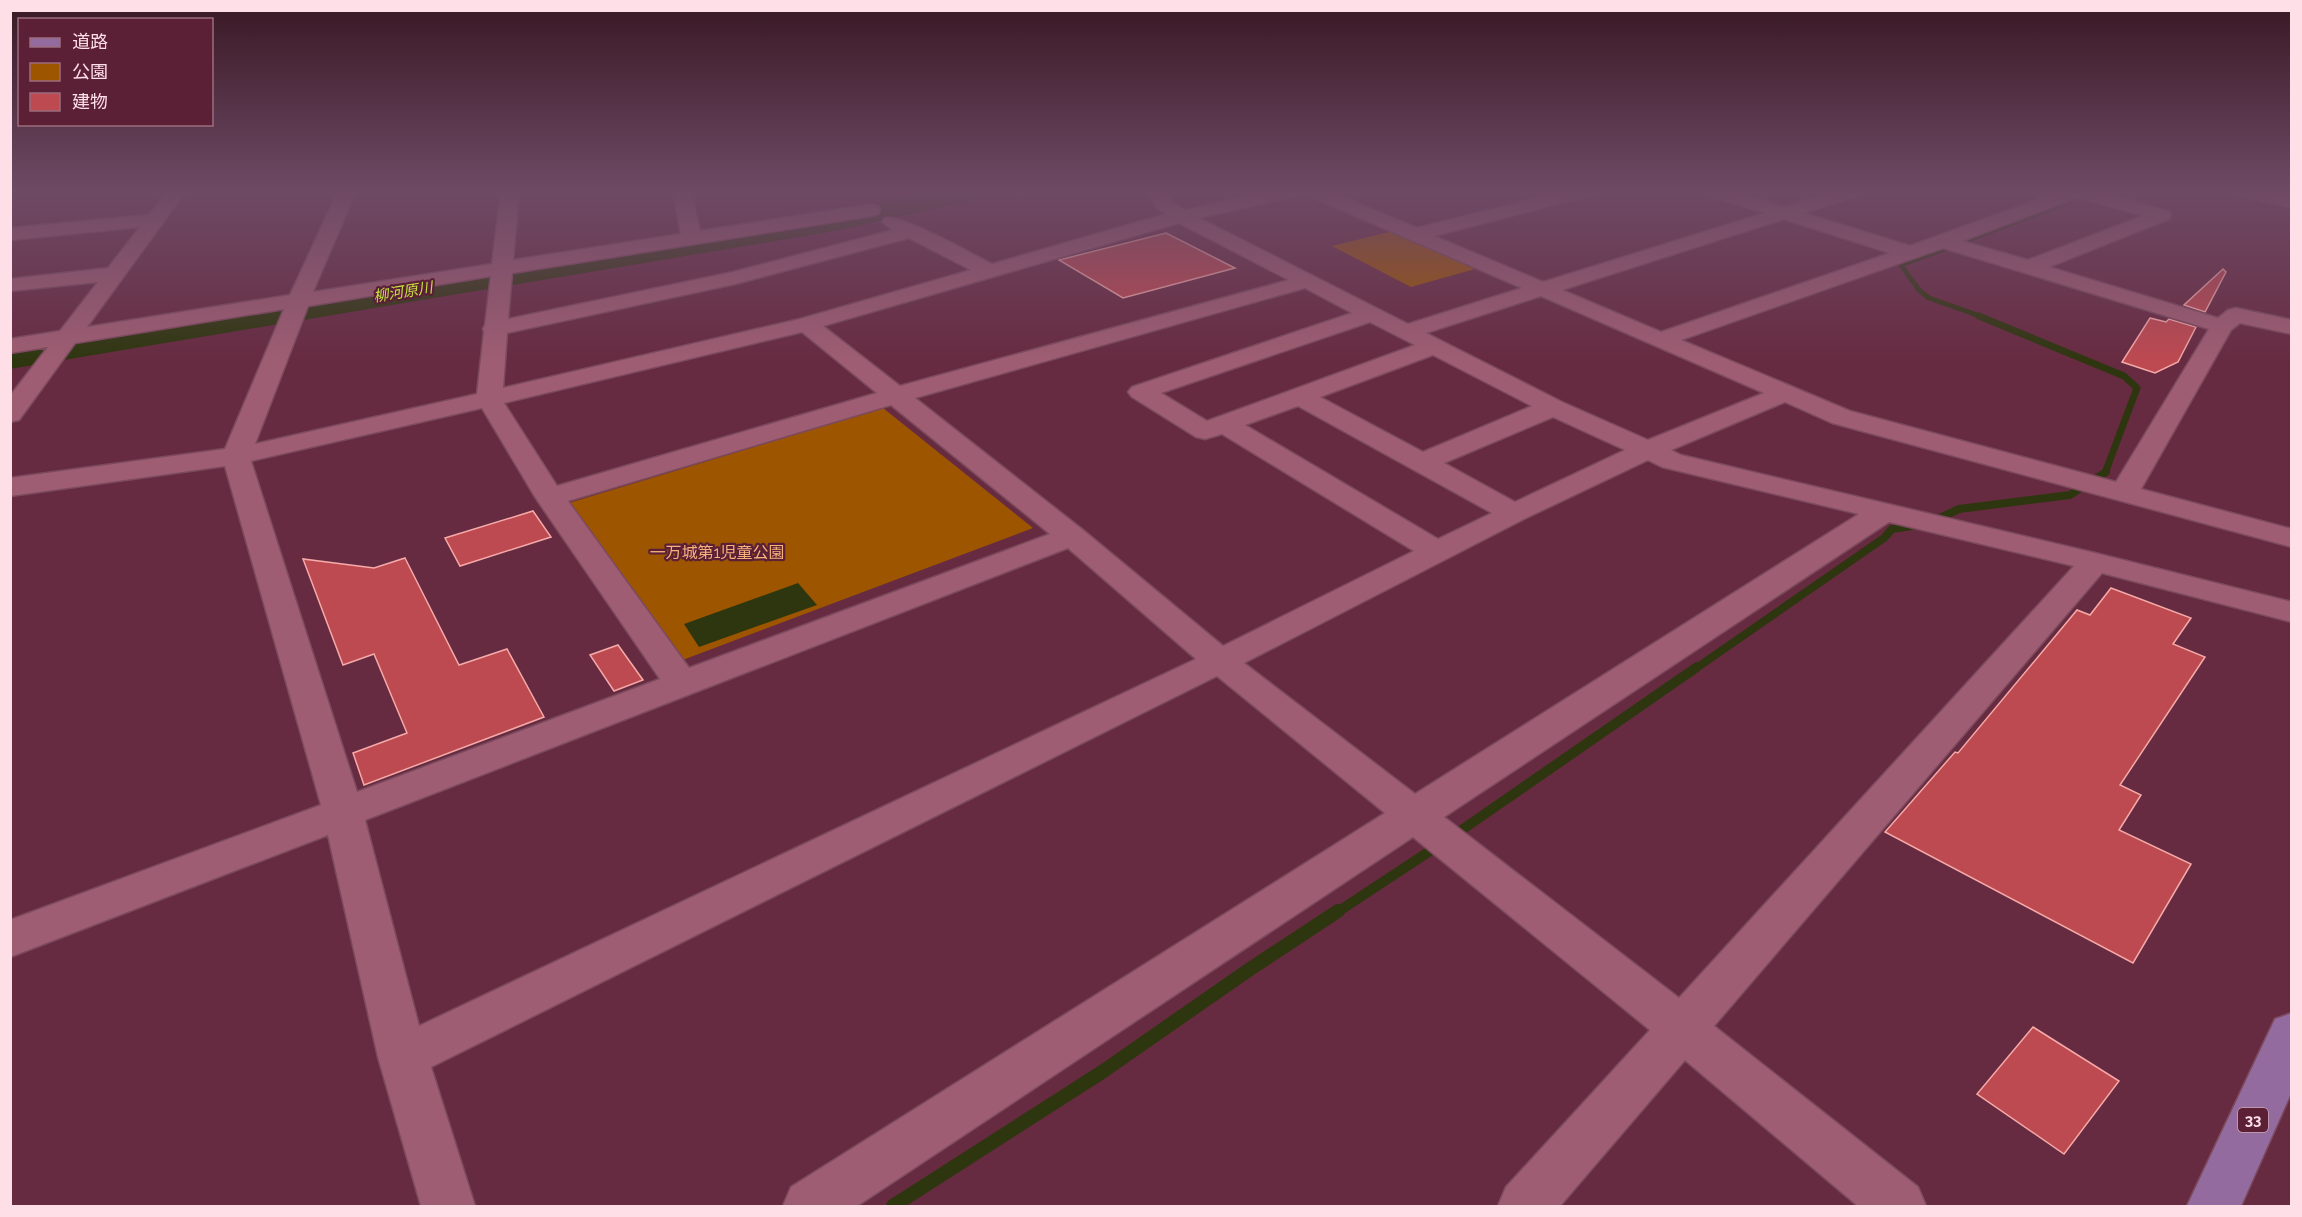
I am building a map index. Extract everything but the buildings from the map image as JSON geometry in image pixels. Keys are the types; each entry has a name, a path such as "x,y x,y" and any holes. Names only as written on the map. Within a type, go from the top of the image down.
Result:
{"main road":[{"name":"33","path":"2214,1206 2292,1034"}],"street":[{"path":"10,414 20,393 62,344 134,248"},
{"path":"322,248 236,456 343,812 403,1057 448,1206"},
{"path":"504,248 494,329 489,399 550,497 681,683"},
{"path":"10,346 62,344 296,308 647,248"},
{"path":"494,329 735,278 849,248"},
{"path":"945,248 990,271"},
{"path":"10,487 236,456 489,399 806,324 1071,248"},
{"path":"1243,248 1552,407 1645,451 1672,461 2095,562 2292,612"},
{"path":"1450,248 1840,417 2292,538"},
{"path":"1408,331 1672,248"},
{"path":"1896,248 1909,252"},
{"path":"1662,339 1922,248"},
{"path":"1966,248 2222,326"},
{"path":"2030,267 2079,248"},
{"path":"10,285 115,274"},
{"path":"550,497 893,396 1308,281"},
{"path":"1373,313 1141,392 1205,431 1435,346"},
{"path":"2123,494 2222,326 2236,315 2292,327"},
{"path":"806,324 893,396 1072,536 1220,661 1683,1029 1899,1206"},
{"path":"403,1057 1220,661 1514,513 1645,451 1786,393"},
{"path":"1299,396 1514,513"},
{"path":"1421,463 1552,407"},
{"path":"1224,424 1438,552"},
{"path":"810,1206 1885,511"},
{"path":"10,939 1072,536"},
{"path":"1525,1206 2095,562"}],"green space":[{"path":"1335,248 1438,248 1482,267 1411,287"},
{"name":"一万城第1児童公園","path":"883,408 1033,528 680,661 569,503"}],"shaded area":[{"path":"798,583 817,605 699,647 684,624"}],"waterway":[{"name":"柳河原川","path":"10,356 671,248"},
{"path":"1947,248 1901,265 1919,290 1929,298 1983,317"},
{"path":"1979,316 2124,376 2137,388 2105,473"},
{"path":"1931,522 1959,509 2070,495 2105,473"},
{"path":"1695,669 1884,538 1892,529 1918,525"},
{"path":"1453,836 1697,667"},
{"path":"1336,913 1439,845"},
{"path":"893,1206 1102,1072 1338,911"}]}
